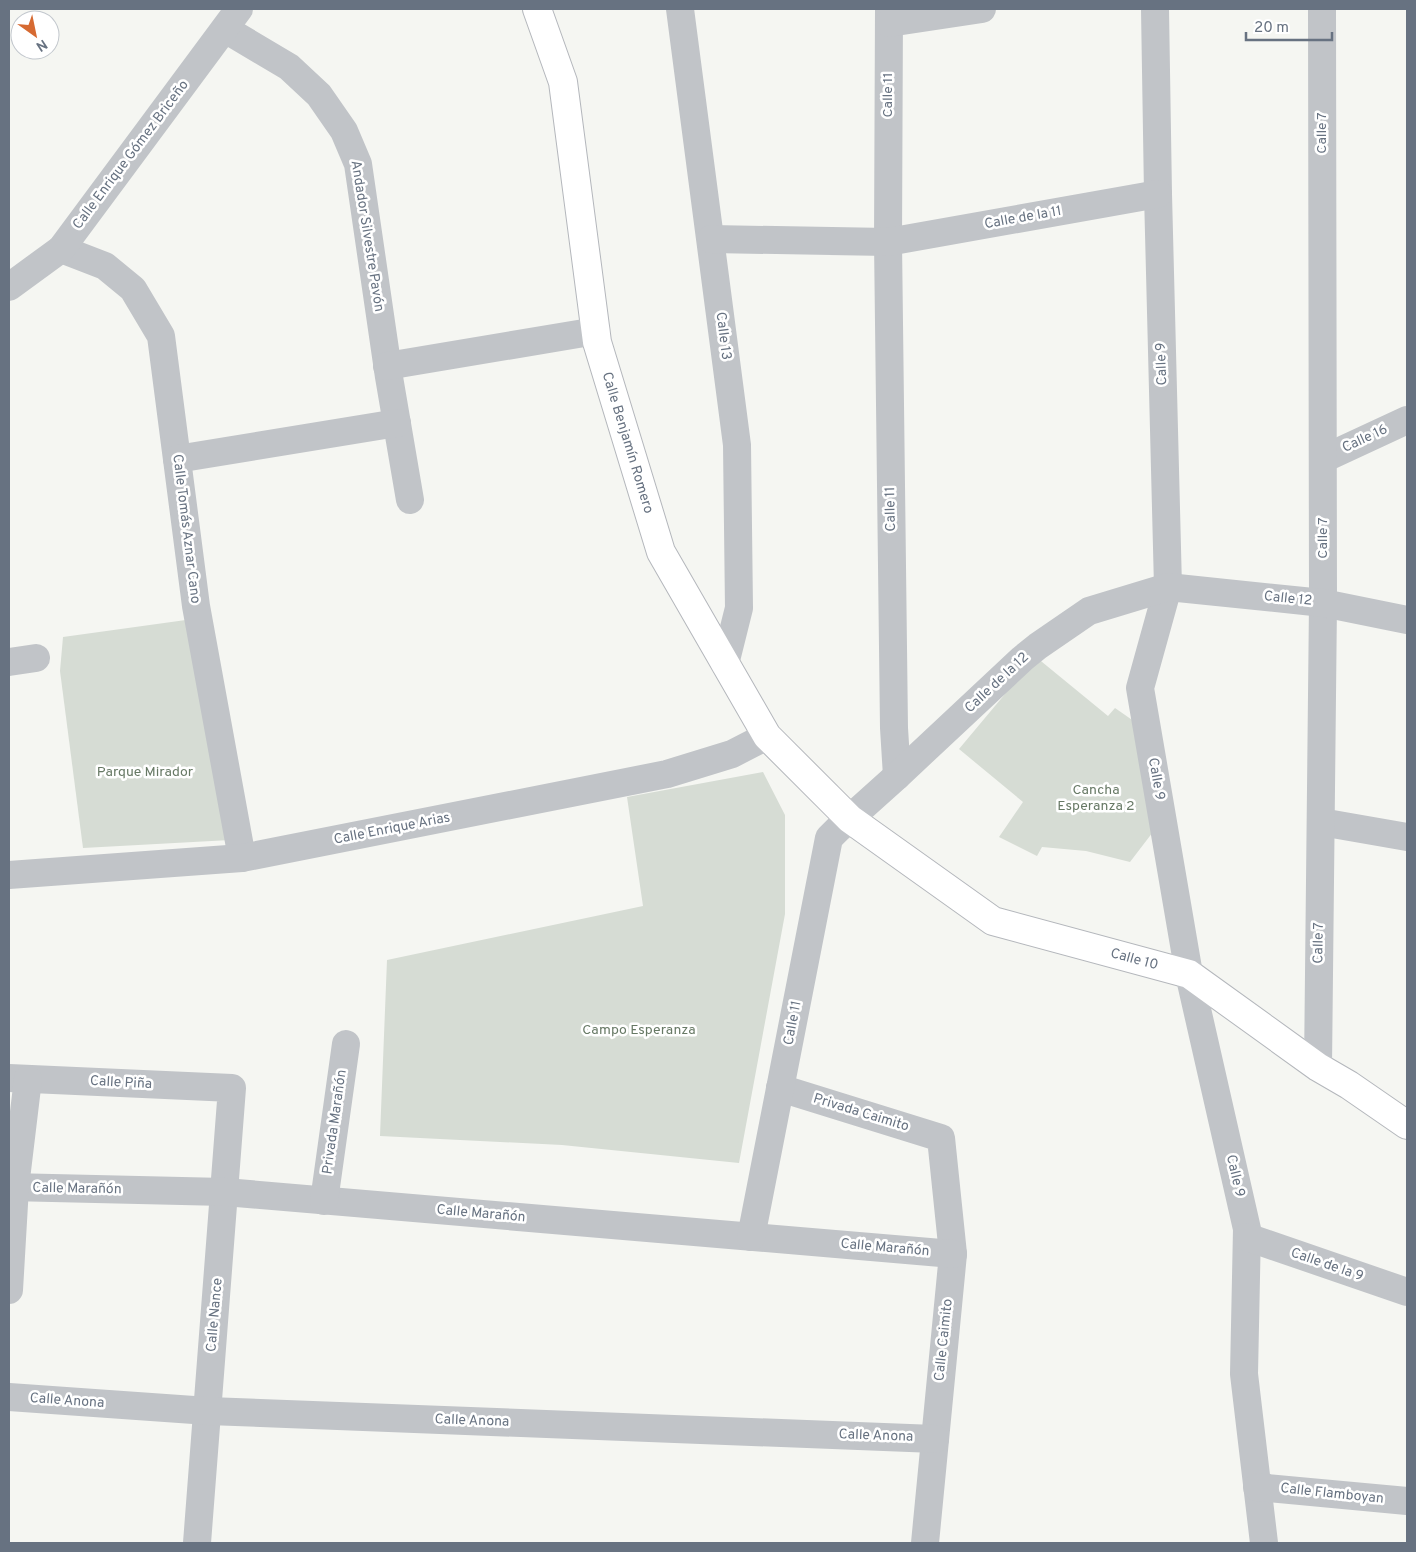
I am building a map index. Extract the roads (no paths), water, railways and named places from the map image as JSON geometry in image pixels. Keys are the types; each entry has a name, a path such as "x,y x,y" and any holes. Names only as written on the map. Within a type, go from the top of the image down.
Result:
{"street":[{"name":"Calle Benjamín Romero","path":"537,9 563,82 597,342 661,552 767,736 850,819"},
{"name":"Calle 13","path":"680,9 737,445 739,608 725,664"},
{"path":"889,16 982,9"},
{"name":"Calle 9","path":"1155,9 1168,587 1140,688 1189,974 1247,1229 1244,1374 1264,1543"},
{"name":"Calle 7","path":"1318,1066 1323,603 1322,9"},
{"name":"Calle 11","path":"889,16 888,242 894,728 897,776"},
{"name":"Calle Enrique Gómez Briceño","path":"9,287 61,249 232,19"},
{"name":"Andador Silvestre Pavón","path":"232,19 319,95 344,131 358,164 387,366 410,500"},
{"name":"Calle de la 11","path":"888,242 1158,194"},
{"path":"711,239 888,242"},
{"name":"Calle Tomás Aznar Cano","path":"61,249 105,266 133,289 161,336 196,606 242,858"},
{"path":"387,366 596,331"},
{"name":"Calle 16","path":"1323,459 1407,420"},
{"path":"178,460 397,423"},
{"name":"Calle 12","path":"1168,587 1323,603 1407,620"},
{"name":"Calle de la 12","path":"850,819 1038,646 1089,611 1168,587"},
{"path":"9,662 36,658"},
{"name":"Calle Enrique Arias","path":"9,875 242,858 667,774 732,754 767,736"},
{"name":"Calle 11","path":"751,1237 829,838 850,819"},
{"name":"Calle 10","path":"850,819 994,921 1189,974 1318,1066 1407,1125"},
{"path":"1320,822 1407,838"},
{"name":"Privada Marañón","path":"324,1201 346,1044"},
{"path":"9,1290 12,1187 19,1078"},
{"name":"Calle Piña","path":"19,1078 232,1088"},
{"name":"Calle Nance","path":"197,1543 226,1192 232,1088"},
{"name":"Privada Caimito","path":"780,1088 941,1138"},
{"name":"Calle Caimito","path":"925,1543 953,1254 941,1138"},
{"name":"Calle Marañón","path":"12,1187 226,1192 953,1254"},
{"name":"Calle de la 9","path":"1247,1237 1407,1292"},
{"name":"Calle Anona","path":"9,1397 208,1410 935,1438"},
{"name":"Calle Flamboyan","path":"1257,1487 1407,1501"}],"park label":[{"name":"Parque Mirador","path":"145,772"},
{"name":"Cancha Esperanza 2","path":"1096,798"},
{"name":"Campo Esperanza","path":"639,1030"}]}
